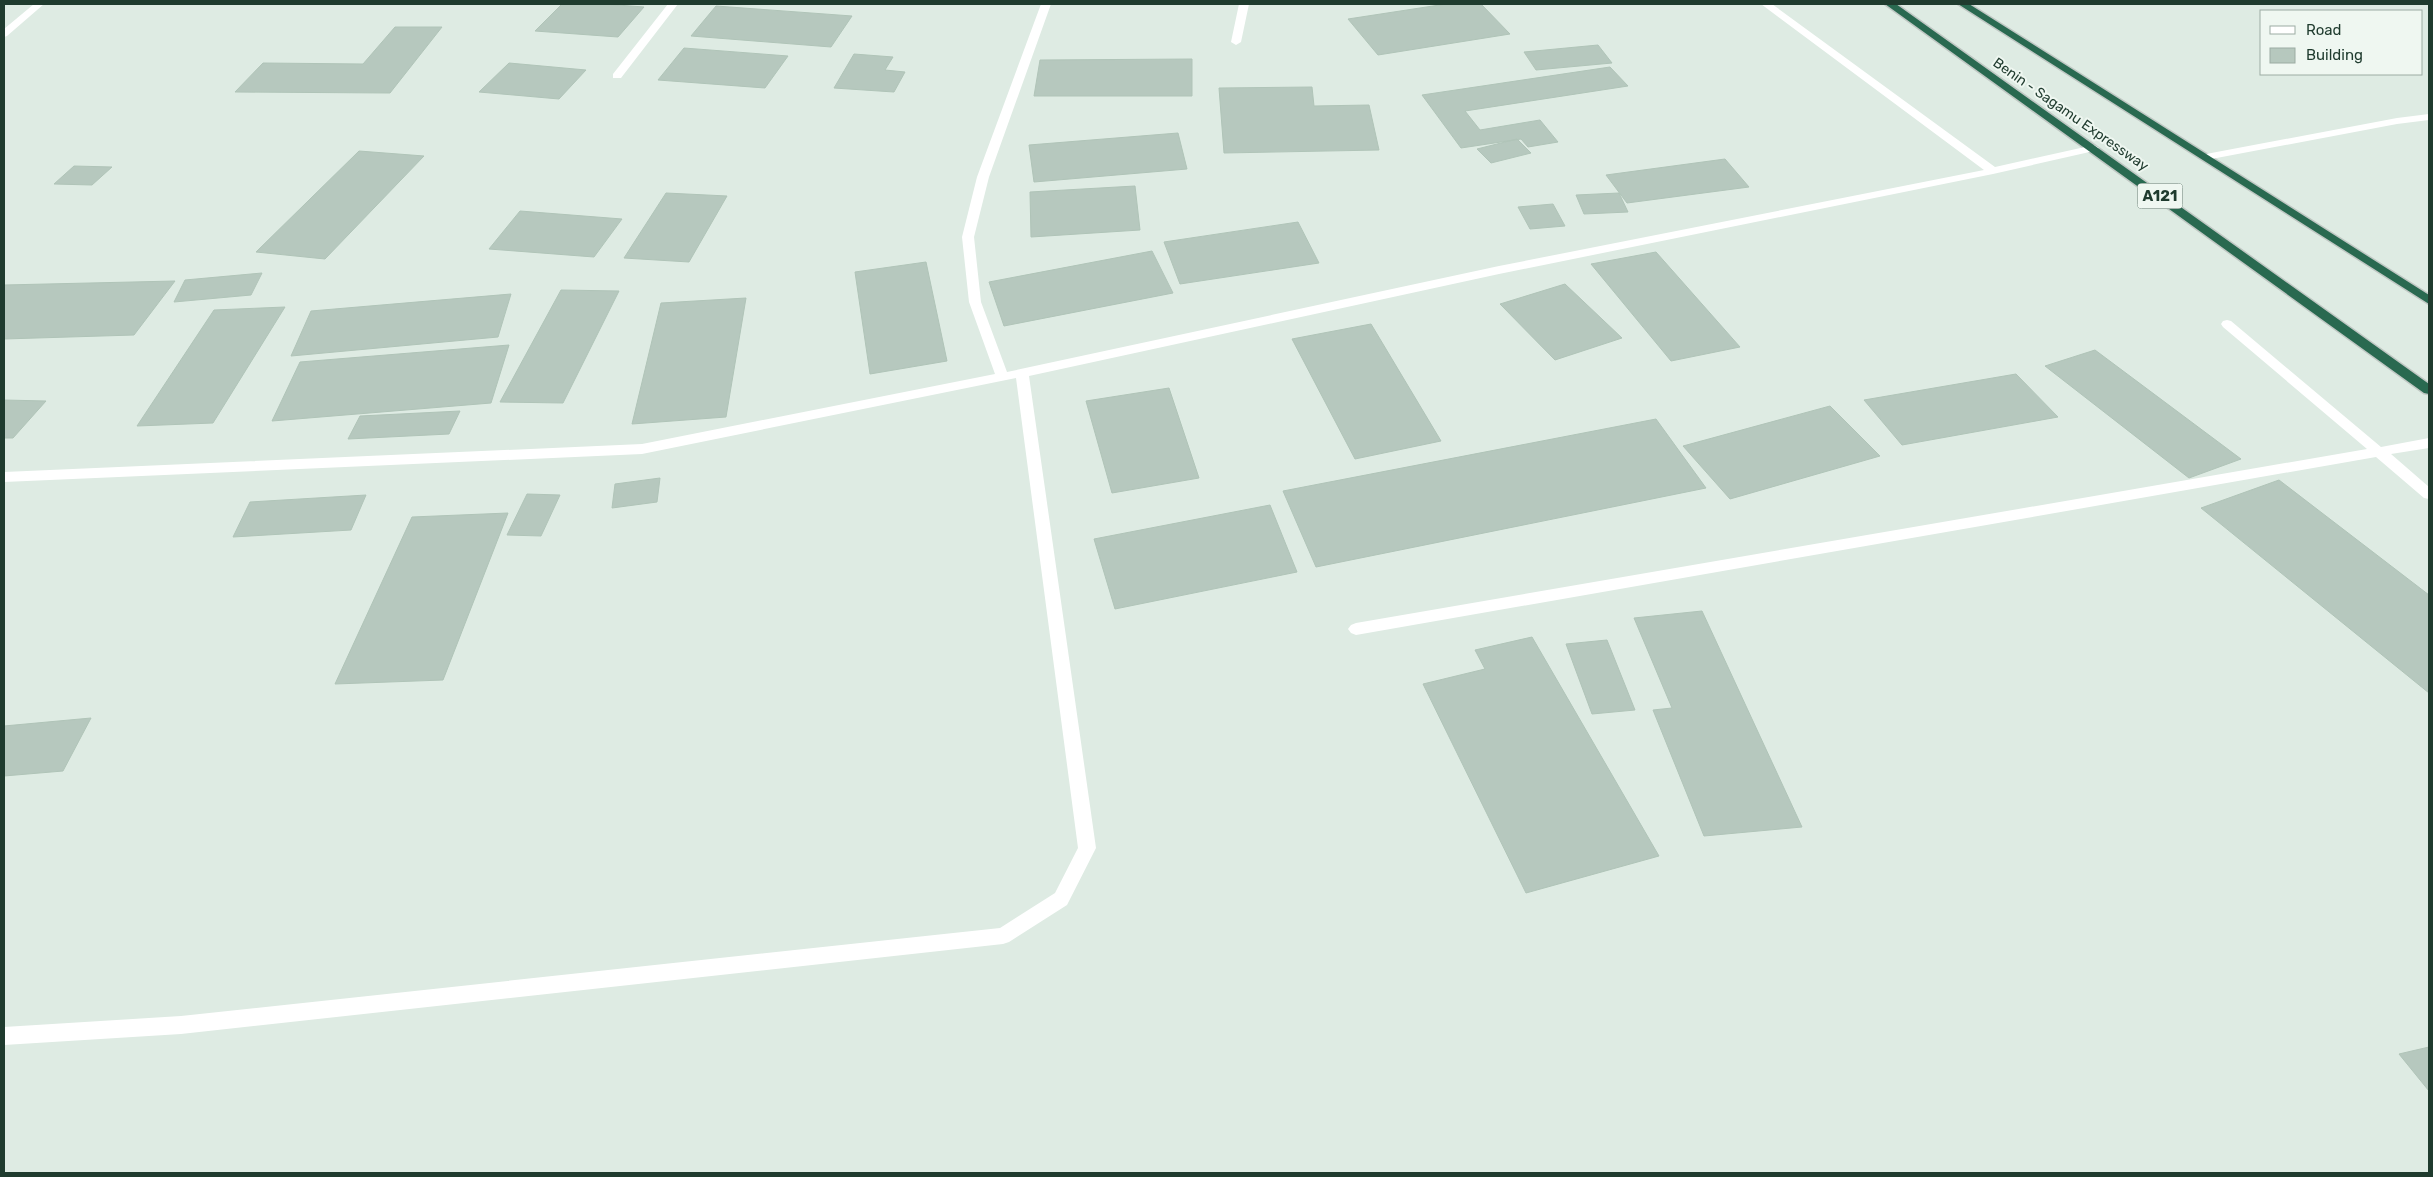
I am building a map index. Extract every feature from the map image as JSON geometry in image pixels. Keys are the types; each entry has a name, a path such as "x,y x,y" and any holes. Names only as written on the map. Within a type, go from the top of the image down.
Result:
{"highway":[{"name":"Benin - Sagamu Expressway","path":"1890,4 2094,148 2429,390"},
{"path":"1963,4 2206,156 2429,300"}],"street":[{"path":"4,34 39,4"},
{"path":"617,76 673,4"},
{"path":"1003,377 975,302 968,237 983,177 1046,4"},
{"path":"1236,42 1244,4"},
{"path":"1766,4 1993,171"},
{"path":"2206,156 2396,121 2429,117"},
{"path":"4,477 642,449 1003,377 1499,270 1993,171 2094,148"},
{"path":"2226,324 2429,494"},
{"path":"4,1036 181,1025 1003,936 1061,899 1087,848 1022,373"},
{"path":"1356,629 2429,443"}],"building":[{"path":"562,4 604,4 644,7 618,37 535,31"},
{"path":"1446,4 1481,4 1510,34 1378,55 1348,19"},
{"path":"716,6 852,16 831,47 691,36"},
{"path":"395,27 442,27 390,93 235,92 263,63 363,64"},
{"path":"1598,45 1612,63 1536,70 1524,52"},
{"path":"684,48 788,56 765,88 658,80"},
{"path":"854,54 893,57 885,70 905,72 894,92 834,88"},
{"path":"1192,59 1192,96 1034,96 1040,60"},
{"path":"509,63 586,70 559,99 479,92"},
{"path":"1610,67 1628,86 1465,111 1480,130 1540,120 1558,142 1528,147 1521,139 1461,148 1422,95"},
{"path":"1312,87 1314,106 1369,105 1379,150 1224,153 1219,88"},
{"path":"1178,133 1187,169 1034,182 1029,145"},
{"path":"1517,139 1531,153 1491,163 1477,149"},
{"path":"359,151 424,156 325,259 256,252"},
{"path":"1725,159 1749,187 1627,203 1606,175"},
{"path":"74,166 112,167 92,185 54,184"},
{"path":"1135,186 1140,230 1031,237 1030,192"},
{"path":"666,193 727,196 689,262 624,258"},
{"path":"1619,193 1628,212 1584,214 1576,195"},
{"path":"1553,204 1565,226 1530,229 1518,207"},
{"path":"520,211 622,219 594,257 489,249"},
{"path":"1298,222 1319,263 1180,284 1164,242"},
{"path":"1152,251 1173,293 1004,326 989,282"},
{"path":"1656,252 1740,347 1671,361 1591,264"},
{"path":"926,262 947,361 870,374 855,272"},
{"path":"262,273 251,295 174,302 185,280"},
{"path":"175,281 134,335 4,339 4,285"},
{"path":"1565,284 1622,338 1555,360 1500,304"},
{"path":"561,290 619,291 563,403 500,402"},
{"path":"511,294 498,337 291,356 311,311"},
{"path":"746,298 726,417 632,424 661,303"},
{"path":"285,307 213,423 137,426 214,310"},
{"path":"1371,324 1441,441 1355,459 1292,339"},
{"path":"509,345 491,403 272,421 300,362"},
{"path":"2095,350 2241,459 2189,478 2045,366"},
{"path":"2016,374 2058,417 1902,445 1864,400"},
{"path":"1169,388 1199,478 1112,493 1086,401"},
{"path":"4,400 46,401 13,438 4,438"},
{"path":"1830,406 1880,456 1730,499 1683,446"},
{"path":"460,411 449,434 348,439 360,416"},
{"path":"1656,419 1706,488 1316,567 1283,491"},
{"path":"660,478 657,502 612,508 615,484"},
{"path":"2279,480 2429,595 2429,693 2201,508"},
{"path":"527,494 560,495 541,536 507,535"},
{"path":"366,495 351,530 233,537 250,502"},
{"path":"1270,505 1297,572 1115,609 1094,539"},
{"path":"508,513 443,680 335,684 412,517"},
{"path":"1702,611 1802,827 1704,836 1653,710 1672,708 1634,618"},
{"path":"1532,637 1659,856 1526,893 1423,684 1485,669 1475,650"},
{"path":"1607,640 1635,710 1592,714 1566,644"},
{"path":"91,718 63,771 4,776 4,726"},
{"path":"2429,1047 2429,1091 2399,1054"}]}
